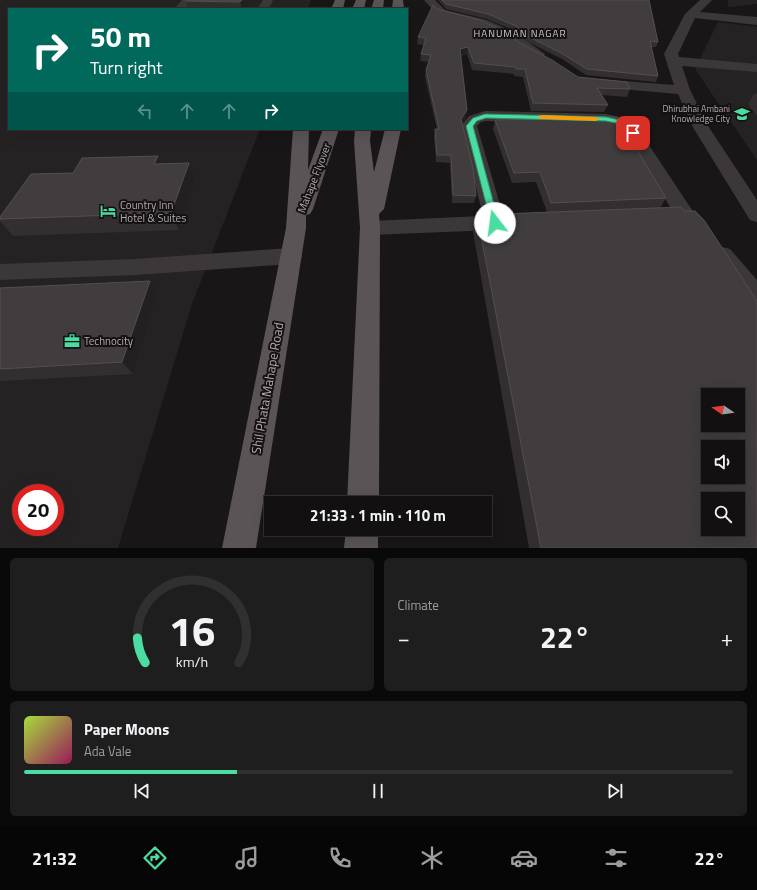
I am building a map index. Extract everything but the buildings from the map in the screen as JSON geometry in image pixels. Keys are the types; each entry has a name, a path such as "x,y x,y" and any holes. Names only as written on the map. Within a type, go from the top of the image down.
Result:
{"main road":[{"path":"296,228 301,130"},
{"path":"370,228 393,130"},
{"name":"Mahape Flyover","path":"296,228 330,134"},
{"path":"363,135 370,228 363,496"},
{"name":"Shil Phata Mahape Road","path":"239,548 296,228"},
{"path":"361,548 362,536"}],"street":[{"path":"181,8 188,0"},
{"path":"429,0 441,12 483,22 510,35 523,46 549,60"},
{"path":"704,0 691,14 680,33 671,54 683,90 702,129 757,215"},
{"path":"691,14 757,21"},
{"path":"674,60 757,68"},
{"path":"585,81 683,90"},
{"path":"495,223 469,126 475,119 485,116 606,119 618,121 633,133 685,215 757,295"},
{"path":"661,216 685,215"},
{"path":"370,228 519,222"},
{"path":"0,272 135,266 291,256"}],"shaded area":[{"path":"0,0 311,0 308,8 8,8 8,130 260,130 192,304 118,548 0,548"},
{"path":"728,0 757,0 757,4 728,7"},
{"name":"Dhirubhai Ambani Knowledge City","path":"718,22 757,27 757,160 695,69"}],"slow traffic":[{"path":"542,117 596,119"}],"place":[{"name":"Dhirubhai Ambani Knowledge City","path":"742,114"},
{"name":"Country Inn Hotel & Suites","path":"108,211"},
{"name":"Technocity","path":"72,341"}],"district":[{"name":"HANUMAN NAGAR","path":"520,33"}],"route":[{"path":"495,223 469,126 475,119 485,116 606,119 618,121 633,133"}]}
